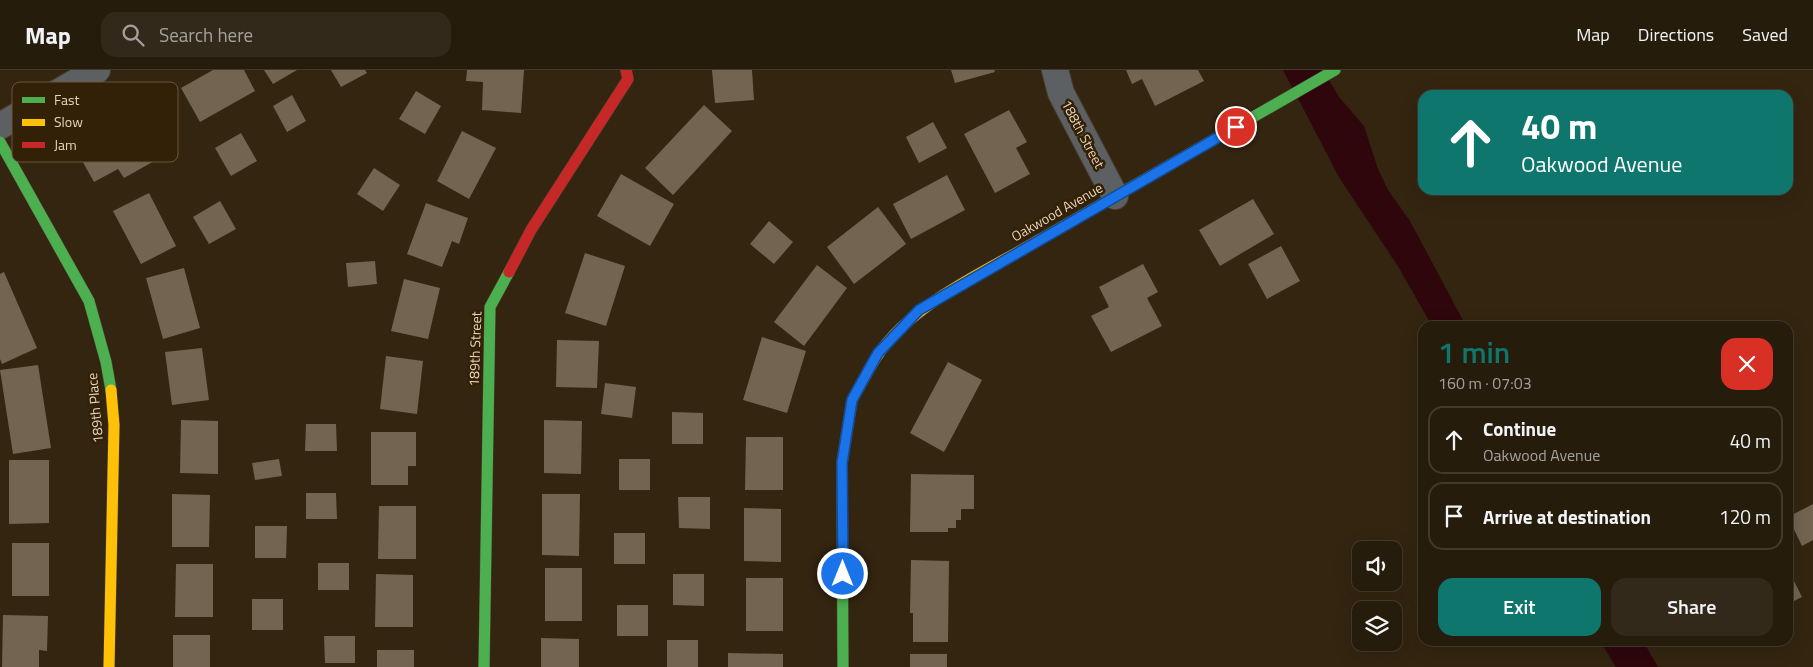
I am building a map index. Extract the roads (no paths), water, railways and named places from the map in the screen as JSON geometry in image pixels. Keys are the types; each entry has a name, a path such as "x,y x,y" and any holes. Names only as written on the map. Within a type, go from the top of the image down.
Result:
{"street":[{"path":"76,82 97,70"},
{"name":"189th Street","path":"484,667 490,307 531,230 628,79 626,70"},
{"name":"188th Street","path":"1055,70 1061,93 1115,196"},
{"name":"Oakwood Avenue","path":"843,667 842,463 852,400 878,353 919,310 1335,70"},
{"path":"0,126 12,119"},
{"name":"189th Place","path":"0,142 89,302 106,362 112,392 114,425 109,667"}]}
